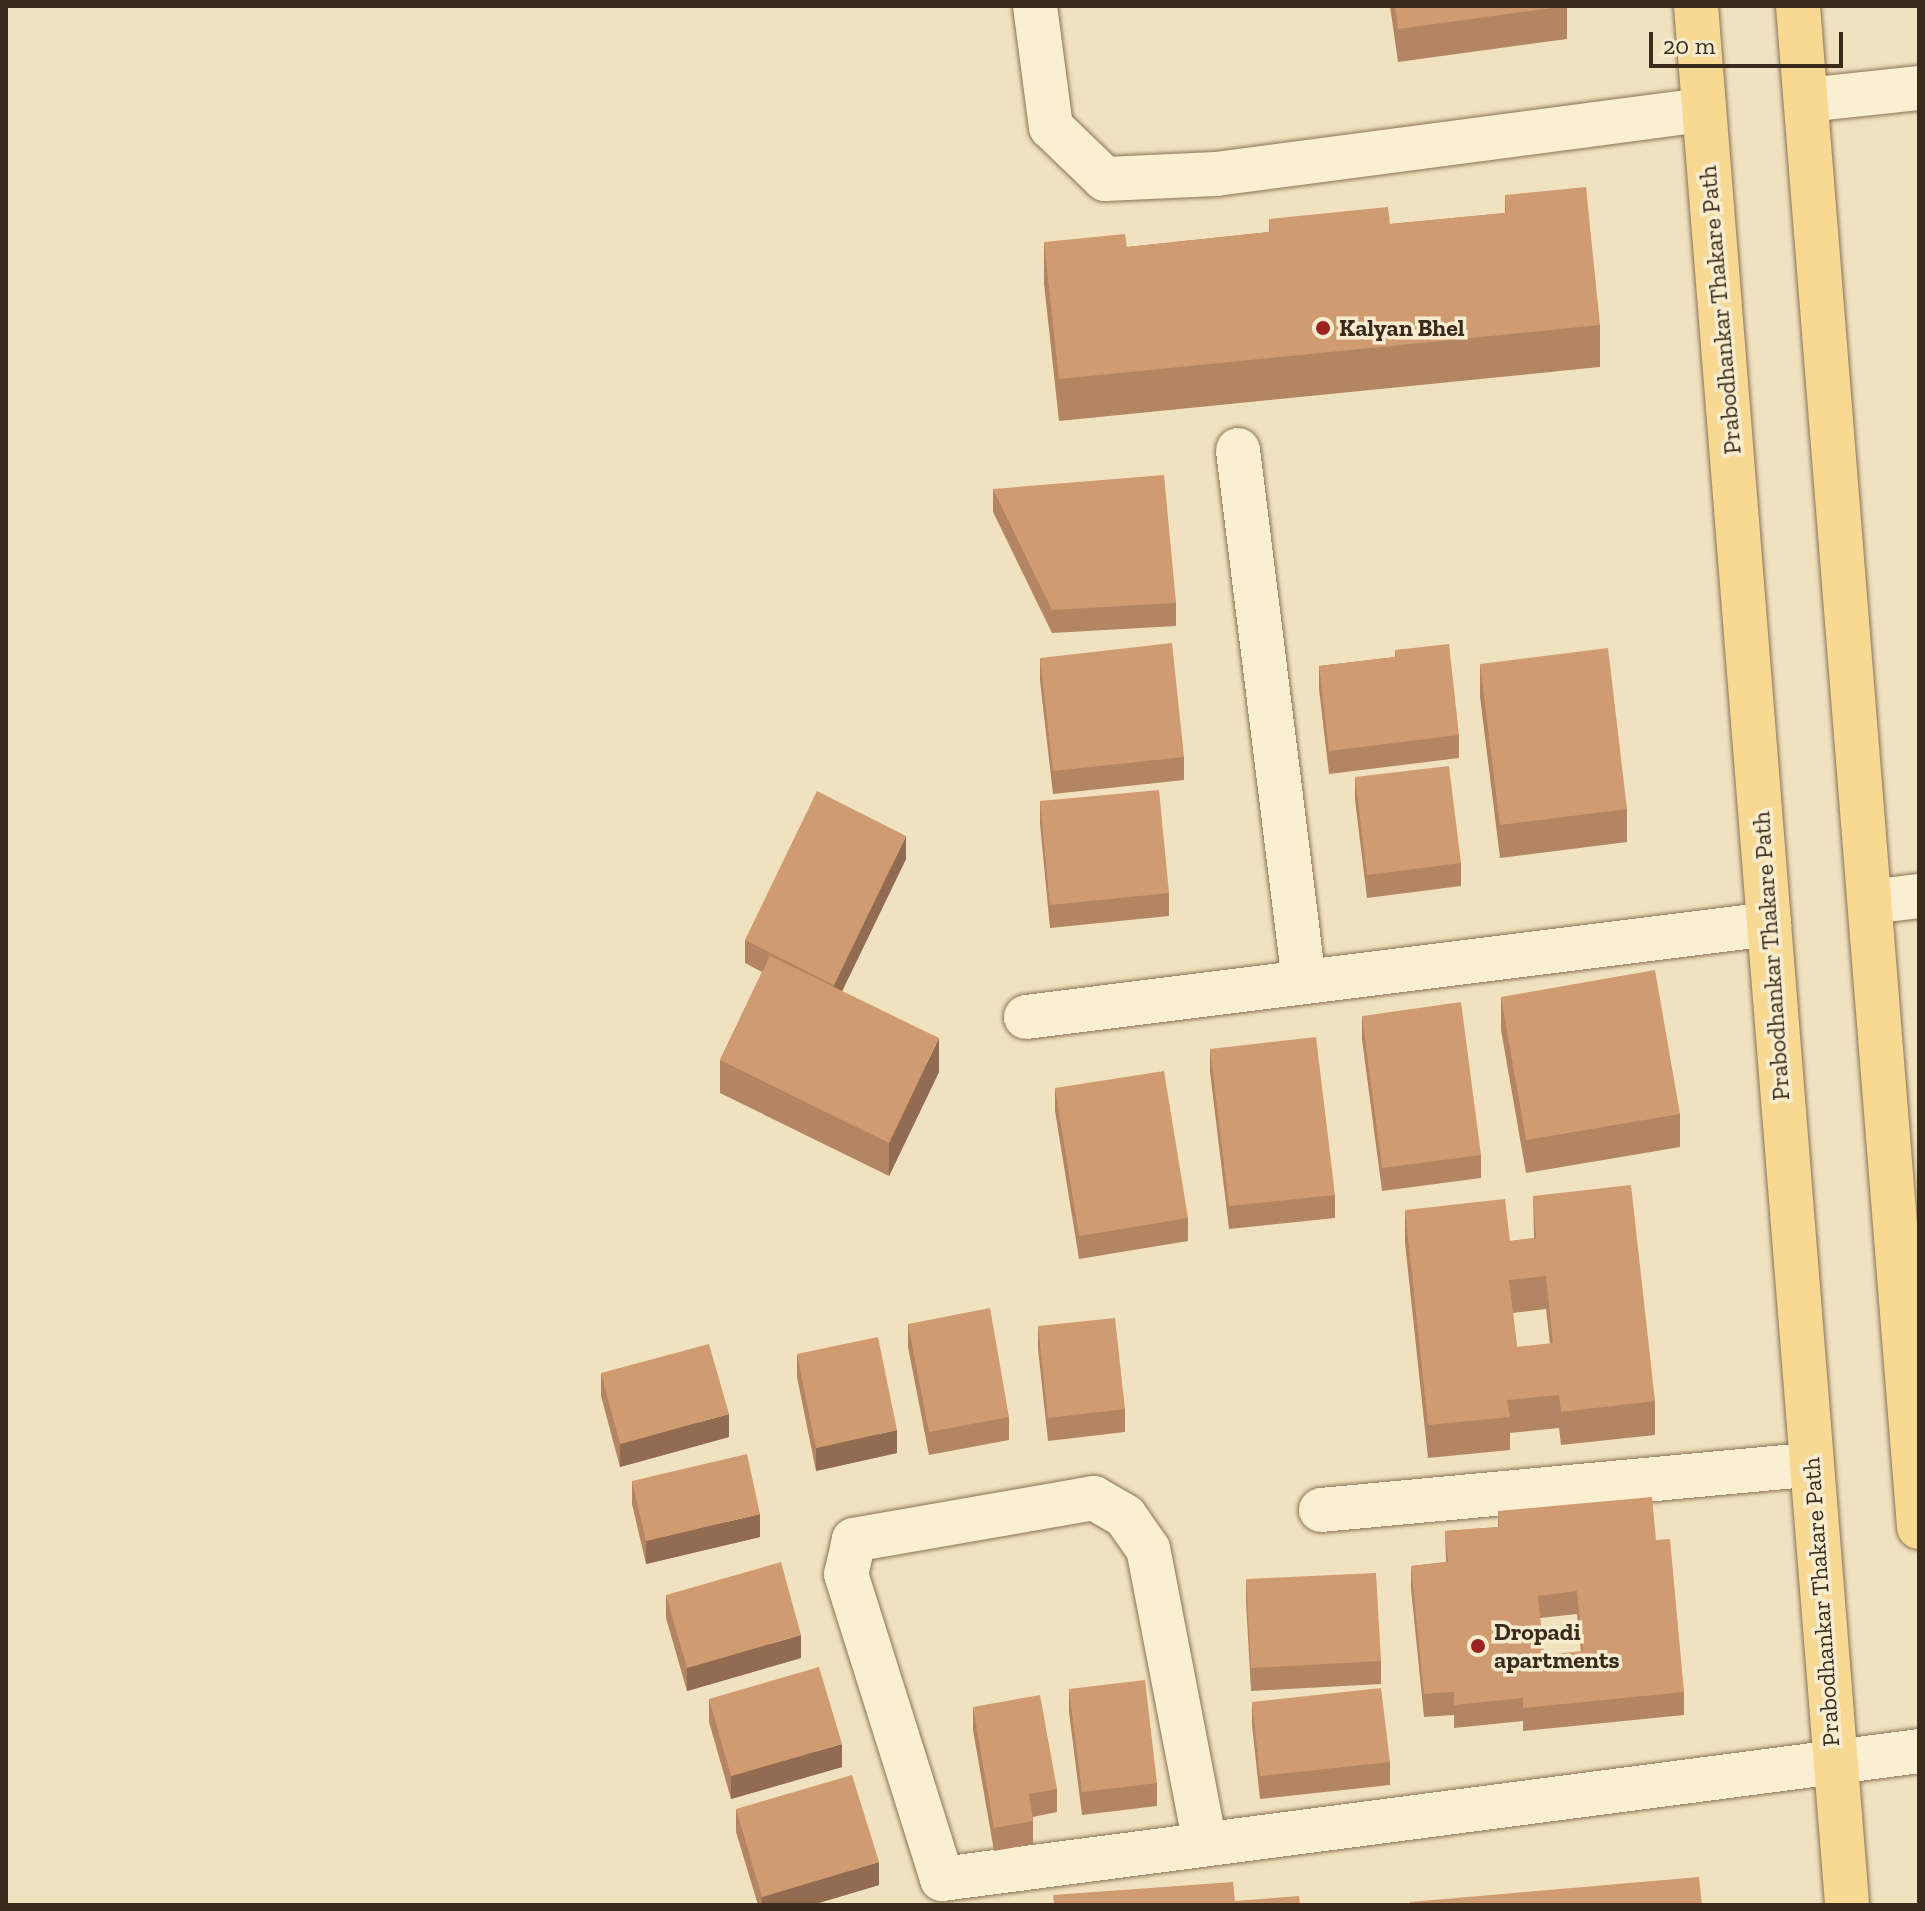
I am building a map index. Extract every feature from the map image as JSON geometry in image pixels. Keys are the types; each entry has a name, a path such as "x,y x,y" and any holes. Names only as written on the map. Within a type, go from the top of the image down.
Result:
{"main road":[{"name":"Prabodhankar Thakare Path","path":"1696,6 1833,1762 1847,1905"},
{"path":"1798,6 1919,1527"}],"street":[{"path":"1035,6 1051,127 1105,179 1216,174 1704,110"},
{"path":"1806,100 1919,88"},
{"path":"1238,450 1304,982"},
{"path":"1870,902 1919,896"},
{"path":"1026,1017 1769,924"},
{"path":"1321,1510 1810,1465"},
{"path":"1205,1844 1148,1549 1125,1516 1094,1498 854,1540 846,1574 942,1879 1919,1751"}],"building":[{"path":"1395,6 1567,6 1398,29"},
{"name":"Kalyan Bhel","path":"1586,187 1600,325 1059,379 1044,242 1125,234 1127,247 1270,232 1269,219 1388,207 1390,224 1506,213 1505,195"},
{"path":"1164,475 1176,603 1052,610 993,489"},
{"path":"1172,643 1184,757 1053,771 1040,658"},
{"path":"1449,644 1459,735 1329,751 1319,666 1396,657 1395,650"},
{"path":"1608,648 1627,809 1500,825 1480,664"},
{"path":"1449,766 1461,863 1367,875 1355,777"},
{"path":"1159,790 1169,893 1050,905 1040,801"},
{"path":"817,791 906,836 834,985 745,940"},
{"path":"770,956 939,1038 889,1143 720,1060"},
{"path":"1655,970 1680,1114 1526,1140 1501,997"},
{"path":"1461,1002 1481,1155 1382,1168 1362,1016"},
{"path":"1316,1037 1335,1195 1229,1206 1210,1049"},
{"path":"1164,1071 1188,1218 1079,1236 1055,1088"},
{"path":"1631,1185 1655,1401 1561,1412 1559,1395 1507,1400 1510,1417 1428,1425 1405,1210 1505,1199 1510,1241 1536,1238 1533,1196","holes":["1546,1276 1553,1343 1517,1347 1509,1280"]},
{"path":"990,1308 1009,1417 929,1432 908,1324"},
{"path":"1115,1318 1125,1409 1048,1418 1038,1326"},
{"path":"878,1337 897,1430 816,1448 797,1354"},
{"path":"709,1344 729,1414 620,1444 601,1373"},
{"path":"747,1454 760,1514 646,1541 632,1481"},
{"name":"Dropadi apartments","path":"1652,1497 1656,1540 1670,1539 1684,1692 1523,1708 1523,1698 1454,1705 1454,1692 1424,1694 1411,1566 1448,1562 1445,1531 1499,1527 1498,1511","holes":["1577,1591 1583,1651 1544,1655 1538,1596"]},
{"path":"781,1562 801,1635 687,1668 666,1595"},
{"path":"1376,1573 1381,1661 1251,1668 1246,1579"},
{"path":"819,1667 842,1744 731,1776 709,1699"},
{"path":"1145,1680 1157,1783 1082,1792 1069,1689"},
{"path":"1381,1688 1390,1762 1260,1776 1252,1702"},
{"path":"1040,1695 1057,1789 1029,1794 1033,1821 994,1828 973,1707"},
{"path":"852,1775 879,1862 762,1897 736,1809"},
{"path":"1699,1877 1702,1905 1410,1905 1410,1902"},
{"path":"1233,1882 1235,1901 1299,1896 1300,1905 1054,1905 1053,1895"}],"place":[{"name":"Kalyan Bhel","path":"1323,328"},
{"name":"Dropadi apartments","path":"1478,1646"}]}
